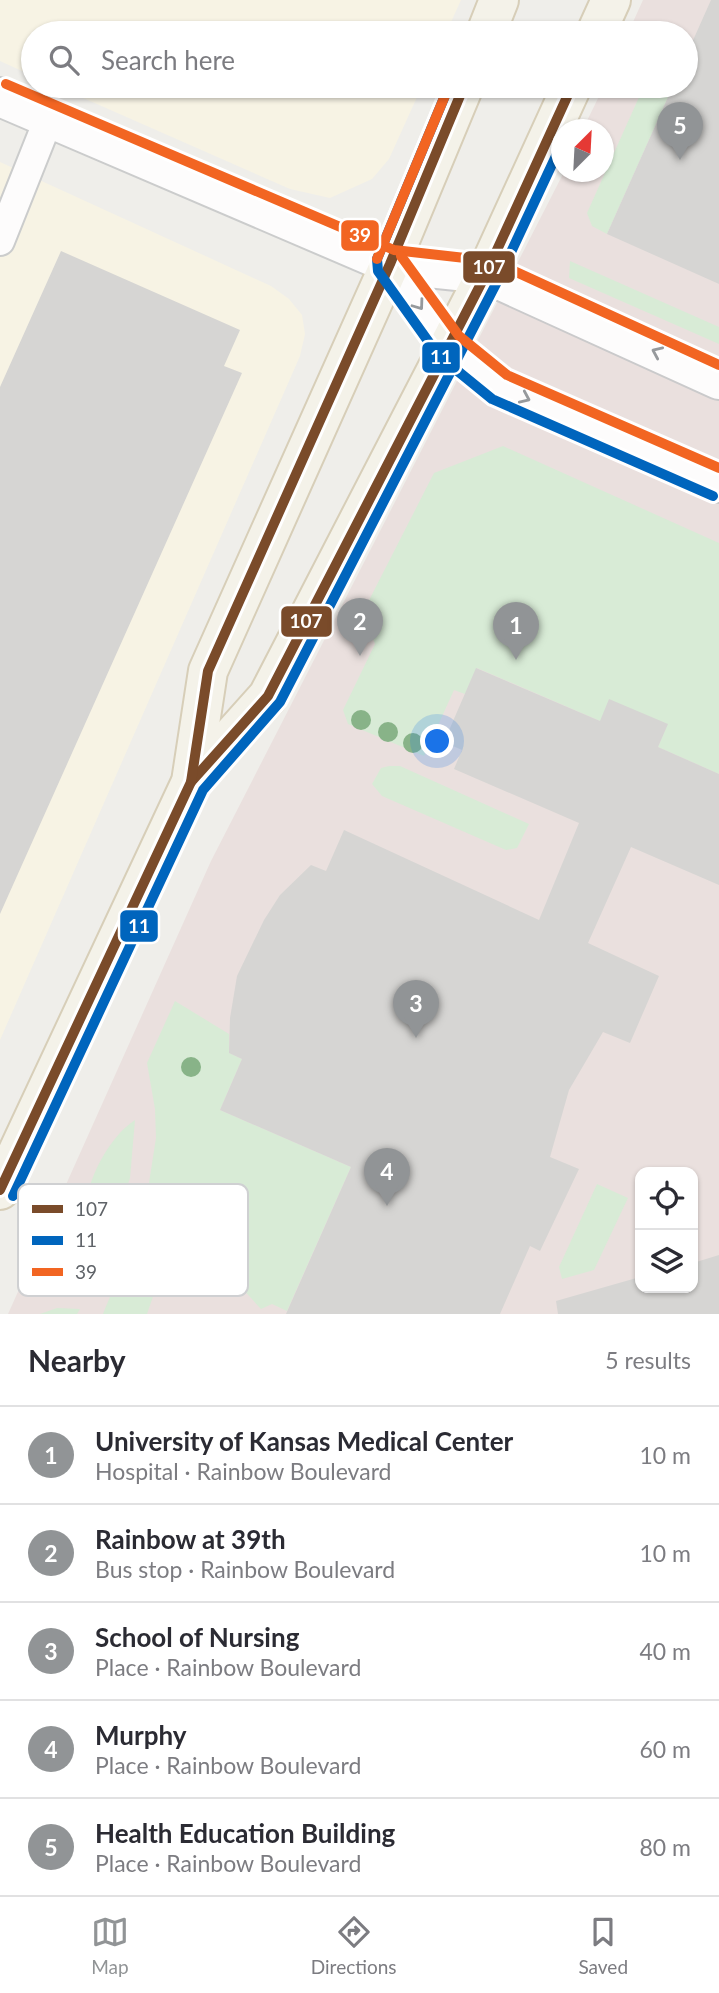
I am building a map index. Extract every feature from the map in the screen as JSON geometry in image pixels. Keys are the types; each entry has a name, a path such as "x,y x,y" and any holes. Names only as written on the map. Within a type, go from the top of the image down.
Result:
{"main road":[{"path":"491,21 499,0"},
{"path":"601,21 611,0"},
{"path":"0,97 390,264 486,274 719,380"},
{"path":"0,1190 191,782 208,671 390,264 459,98"},
{"path":"191,782 268,696 486,274 567,98"},
{"path":"390,264 449,346 500,387 719,483"}],"lane":[{"path":"0,241 49,118"}],"shaded area":[{"path":"0,0 461,0 451,21 21,21 21,71 0,61"},
{"path":"643,0 719,0 719,1314 8,1314 18,1292 18,1296 248,1296 248,1184 66,1184 211,861 559,182 614,182 614,119 588,119 598,98 698,98 698,21 633,21"},
{"path":"83,98 417,98 389,159 372,179 330,198 290,189"},
{"path":"0,162 271,286 289,299 302,315 305,334 300,356 0,1040"}],"green space":[{"path":"639,98 668,98 607,234 592,226 587,213 601,182 614,182 614,153"},
{"path":"570,261 719,327 719,344 569,278"},
{"path":"503,446 719,543 719,774 658,747 667,725 600,721 477,668 465,694 454,690 424,756 348,724 343,710 375,644 363,612 434,473"},
{"path":"400,766 529,824 517,848 506,850 382,796 372,784 381,768"},
{"path":"175,1001 229,1034 229,1053 242,1059 220,1110 351,1167 287,1311 272,1304 261,1309 248,1295 248,1184 149,1184 156,1138 155,1109 147,1063"},
{"path":"135,1120 128,1184 90,1184 105,1153"},
{"path":"597,1184 628,1198 594,1270 562,1279 559,1267"},
{"path":"111,1296 153,1296 147,1314 103,1314"},
{"path":"57,1308 80,1309 77,1314 40,1314"}],"building":[{"path":"711,0 719,0 719,284 607,234 668,98 698,98 698,29"},
{"path":"61,251 240,330 224,366 242,373 0,914 0,387"},
{"path":"476,668 600,721 609,699 668,724 658,747 719,774 719,885 631,847 588,943 659,976 630,1043 603,1032 569,1090 550,1157 579,1169 540,1251 530,1246 500,1314 286,1314 351,1167 220,1110 242,1059 229,1053 230,1018 237,976 264,920 280,895 311,865 326,871 344,830 539,920 579,823 454,769 462,750 444,742"},
{"path":"719,1255 719,1314 558,1314 556,1301 635,1278 635,1293 698,1293 698,1261"}],"transit line":[{"name":"39","path":"6,84 21,90"},
{"name":"39","path":"39,98 394,250 492,261 719,365"},
{"name":"11","path":"444,98 377,259 378,271 438,355 492,399 713,496"},
{"name":"39","path":"377,259 444,98"},
{"name":"107","path":"0,1190 191,782 208,671 390,264 459,98"},
{"name":"107","path":"191,782 268,696 486,274 567,98"},
{"name":"11","path":"19,1184 203,790 280,702 498,280 551,167"},
{"name":"39","path":"401,256 459,336 507,375 719,468"},
{"name":"11","path":"13,1196 18,1185"}],"place":[{"name":"Health Education Building","path":"680,160"},
{"name":"Rainbow at 39th","path":"360,656"},
{"name":"University of Kansas Medical Center","path":"516,660"},
{"name":"School of Nursing","path":"416,1038"},
{"name":"Murphy","path":"387,1206"}]}
